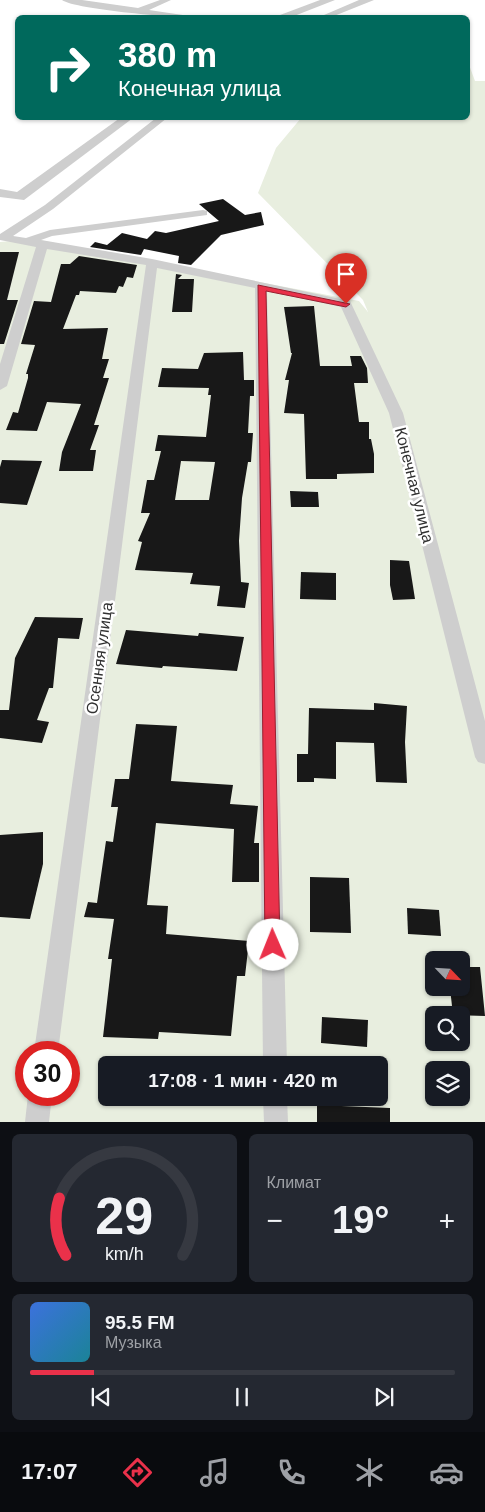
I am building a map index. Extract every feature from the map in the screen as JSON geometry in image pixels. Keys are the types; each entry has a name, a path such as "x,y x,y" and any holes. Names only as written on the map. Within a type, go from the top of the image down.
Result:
{"street":[{"path":"66,0 173,15"},
{"path":"138,11 167,0"},
{"path":"286,15 330,0"},
{"path":"328,15 352,4 370,0"},
{"path":"0,193 19,197 124,120"},
{"path":"2,236 49,207 159,120"},
{"path":"28,240 50,233 203,213"},
{"path":"2,236 152,263 261,287 275,1056"},
{"path":"0,386 43,243"},
{"name":"Осенняя улица","path":"47,1041 152,263"},
{"name":"Конечная улица","path":"261,287 346,304 396,413 485,757"},
{"path":"37,1122 39,1106"},
{"path":"275,1106 276,1122"}],"green space":[{"path":"470,67 475,81 485,81 485,1122 0,1122 0,242 34,239 359,301 368,312 363,300 258,193 276,148 299,120 470,120"}],"building":[{"path":"223,199 245,215 261,212 264,225 221,235 191,265 178,263 179,256 144,249 141,255 90,247 95,242 107,245 122,233 147,239 155,231 166,233 219,221 199,204"},
{"path":"0,252 19,252 7,300 18,300 4,344 0,344"},
{"path":"79,256 137,265 133,278 127,277 123,287 119,286 116,293 80,291 79,295 76,295 63,329 108,328 102,359 109,359 103,378 109,378 94,425 99,425 90,450 96,450 93,471 59,471 62,452 81,404 47,402 37,431 6,430 13,412 18,413 28,378 28,374 26,374 35,345 21,344 34,301 51,302 61,264 70,264"},
{"path":"176,274 182,275 178,279 194,279 192,312 172,312"},
{"path":"314,306 320,366 352,366 350,356 361,356 367,368 368,383 354,383 359,422 369,422 369,439 371,439 374,454 374,473 337,474 337,479 306,479 304,414 284,413 289,380 285,380 292,353 284,307"},
{"path":"243,352 244,380 254,380 254,396 250,396 248,433 253,433 251,462 248,462 242,498 239,541 241,582 249,583 245,608 217,606 220,586 190,584 193,573 135,570 142,542 138,541 150,513 141,513 147,480 154,480 161,451 155,451 158,435 206,437 211,395 208,395 209,388 158,387 162,368 198,369 204,353","holes":["181,461 215,462 209,500 175,500"]},
{"path":"2,460 42,461 27,505 0,503 0,467"},
{"path":"290,491 318,492 319,507 291,507"},
{"path":"390,560 409,561 415,599 393,600 390,585"},
{"path":"301,572 336,573 336,600 300,599"},
{"path":"35,617 83,618 79,639 58,638 53,688 49,688 37,720 49,722 42,743 0,738 0,710 9,710 15,658"},
{"path":"126,630 198,636 199,633 244,637 237,671 116,664"},
{"path":"374,703 407,706 405,742 407,783 376,782 374,743 336,742 336,779 314,778 314,782 297,782 297,754 308,754 309,708 374,710"},
{"path":"136,724 177,726 171,781 233,785 230,804 258,806 254,843 259,843 259,882 232,882 234,829 156,823 147,905 168,906 166,934 249,941 245,976 237,976 231,1036 159,1032 158,1039 103,1037 112,959 108,959 114,919 84,917 88,902 97,903 106,841 113,842 118,807 111,807 115,779 129,779"},
{"path":"43,832 43,864 30,919 0,917 0,835"},
{"path":"310,877 349,878 351,933 310,932"},
{"path":"407,908 439,910 441,936 408,934"},
{"path":"470,967 480,967 485,1016 470,1016 470,1006 452,1006 451,996 470,996"},
{"path":"322,1017 368,1020 367,1047 321,1043"},
{"path":"317,1106 390,1108 390,1122 317,1122"}],"route":[{"path":"273,945 261,287 346,304"}]}
